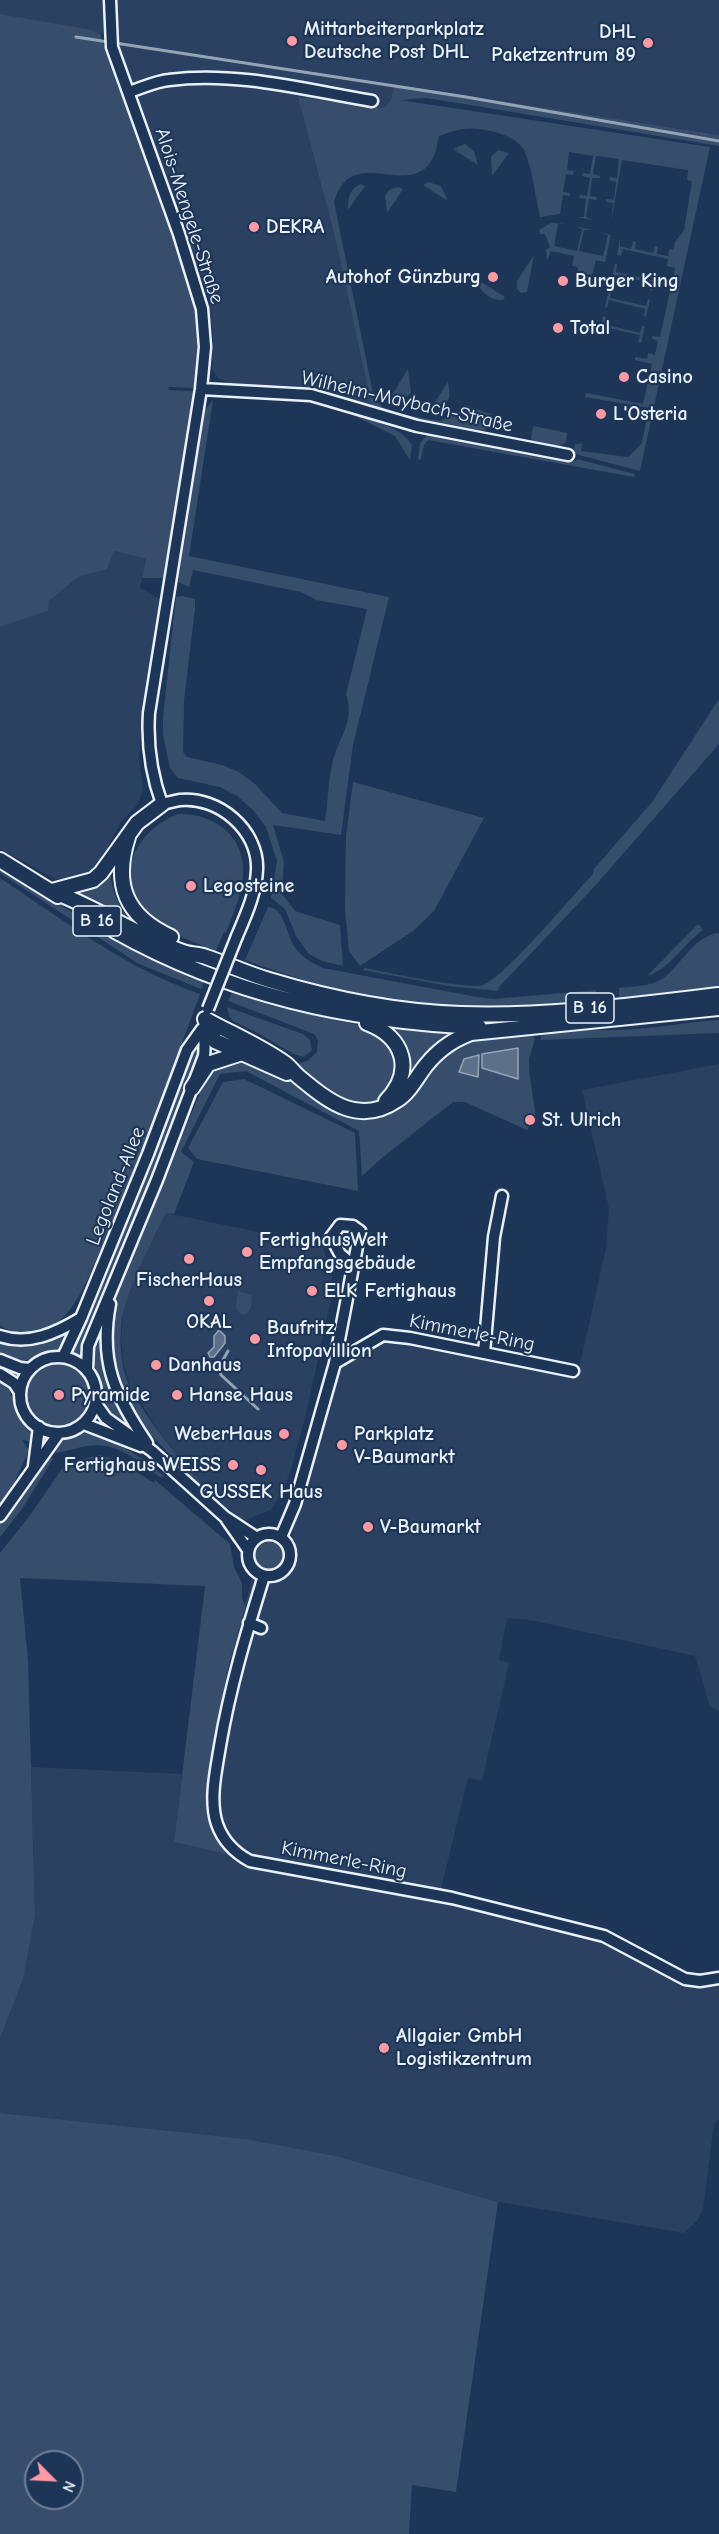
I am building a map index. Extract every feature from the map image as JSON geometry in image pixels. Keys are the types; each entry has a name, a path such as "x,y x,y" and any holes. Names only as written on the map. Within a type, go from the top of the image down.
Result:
{"main road":[{"path":"52,891 93,880 138,823 162,804"},
{"path":"128,837 122,856 120,874 123,887 133,908 147,925 203,956"},
{"name":"B 16","path":"0,860 52,891 74,908 169,959 268,995 341,1013 377,1020 511,1028 719,1008"},
{"name":"B 16","path":"52,891 78,901 134,931 175,949 203,956 269,980 338,999 421,1012 498,1015 626,1006 719,995"},
{"path":"341,1013 353,1020 380,1028 396,1043 401,1052 402,1076 392,1095 378,1109"},
{"path":"205,1019 215,1041 298,1076"},
{"path":"205,1019 287,1065 298,1076 345,1109 360,1112 378,1109 398,1100 436,1054 448,1044 471,1033 511,1028"},
{"path":"192,1088 208,1064 242,1053"}],"street":[{"name":"Alois-Mengele-Straße","path":"110,0 112,47 179,234 202,309 205,347 201,389 149,713 148,737 152,777 162,804"},
{"path":"129,92 167,80 214,78 372,100"},
{"name":"Wilhelm-Maybach-Straße","path":"201,389 310,395 417,426 568,455"},
{"path":"162,804 181,800 199,801 214,806 241,826 255,854 257,868 254,891 205,1019"},
{"name":"Legoland-Allee","path":"96,1404 97,1391 87,1369 88,1346 192,1088 206,1046 205,1019"},
{"name":"Legoland-Allee","path":"63,1357 172,1096 187,1050 205,1019"},
{"path":"484,1353 494,1236 502,1196"},
{"path":"281,1538 294,1504 335,1363 354,1266"},
{"path":"115,1278 106,1325 107,1352 112,1380 123,1407 152,1451"},
{"path":"0,1336 31,1340 67,1327 81,1318"},
{"name":"Kimmerle-Ring","path":"335,1363 383,1335 411,1338 573,1371"},
{"path":"87,1369 77,1361 63,1357 52,1357 40,1361 23,1379 20,1392 21,1404 26,1416 39,1427 58,1433 71,1431 84,1424 96,1404 106,1418 152,1451 225,1518 257,1538"},
{"path":"0,1360 20,1368 30,1369"},
{"path":"0,1374 14,1383 20,1392"},
{"path":"84,1424 152,1451"},
{"path":"33,1469 39,1427"},
{"path":"0,1516 58,1433"},
{"path":"225,1518 248,1550 252,1569 264,1576 281,1573 289,1563 289,1548 281,1538 269,1534 257,1538 248,1550"},
{"name":"Kimmerle-Ring","path":"264,1576 230,1688 215,1775 214,1807 217,1824 224,1838 236,1852 250,1861 452,1898 604,1936 685,1979 699,1981 719,1978"},
{"path":"249,1623 261,1628"}],"shaded area":[{"path":"0,0 719,0 719,135 395,84 391,100 384,108 298,97 336,241 372,408 292,386 231,384 218,378 212,369 213,336 207,294 116,37 0,14"},
{"path":"0,14 87,29 100,34 185,272 196,310 199,343 195,388 168,387 169,390 194,391 167,565 163,578 142,578 146,559 114,551 107,569 78,577 49,601 48,611 0,627"},
{"path":"394,84 719,135 719,146 427,98 400,100 710,147 640,471 579,455 575,453 574,445 582,443 581,451 628,457 642,443 649,408 585,397 586,393 643,404 652,364 635,360 635,357 647,359 648,353 655,355 658,341 652,339 652,336 660,337 675,268 667,266 668,259 623,249 621,256 617,255 620,238 620,246 631,249 633,241 636,242 635,249 653,253 655,246 658,247 657,254 668,256 669,249 673,250 675,242 684,230 692,181 687,180 688,170 622,160 611,222 613,203 606,202 606,199 614,200 616,182 609,180 610,177 617,178 619,159 596,156 593,174 600,178 592,178 590,196 597,197 596,200 589,199 586,217 593,220 576,217 584,217 586,199 579,198 580,195 587,196 590,178 582,176 583,173 590,174 593,156 569,152 567,170 574,171 573,175 566,174 563,192 570,193 570,196 563,195 560,214 540,217 528,160 522,146 504,135 489,131 466,129 439,136 432,160 419,172 407,175 365,173 353,176 342,185 334,202 374,398 382,407 402,414 440,421 469,407 491,414 494,420 486,429 463,430 372,408 336,241 298,97 384,108 391,100"},
{"path":"465,144 474,151 478,165 453,149"},
{"path":"498,150 509,153 492,176 491,157"},
{"path":"428,182 441,186 448,201 423,185"},
{"path":"361,184 365,186 348,210 350,194"},
{"path":"398,187 403,189 387,213 385,196 389,190"},
{"path":"551,223 566,224 558,224 554,246 577,251 582,229 575,226 592,230 584,230 579,251 603,256 608,235 601,232 611,235 605,262 596,260 592,275 577,272 578,267 572,266 574,256 551,251 547,261 546,250 550,247 545,234 540,234 539,230"},
{"path":"534,255 527,292 521,293 517,289 517,281"},
{"path":"615,264 617,264 616,272 652,280 654,273 656,274 652,291 650,290 651,283 616,275 614,282 611,282"},
{"path":"477,279 505,297 503,300 494,299 486,294"},
{"path":"609,290 611,291 610,298 646,306 648,299 650,300 646,317 644,316 645,309 609,300 607,308 605,307"},
{"path":"603,316 606,317 604,324 640,333 642,326 645,326 641,343 638,342 640,335 604,327 602,334 599,333"},
{"path":"408,369 411,393 403,400 396,400 392,395"},
{"path":"448,382 448,400 443,406 434,408 433,405"},
{"path":"213,400 189,556 389,597 353,745 341,835 273,825 284,862 282,894 295,911 340,925 343,966 322,961 309,954 296,936 285,909 271,898 277,861 266,827 252,809 237,796 220,787 178,778 170,768 163,735 163,717 176,597 183,596 195,599 195,609 184,700 183,752 187,757 222,765 239,772 255,784 282,813 325,821 334,756 345,730 349,713 346,694 367,609 316,600 301,592 193,570 189,587 178,582 205,410"},
{"path":"353,415 386,425 407,438 412,445 410,460 395,436"},
{"path":"533,426 567,433 566,442 560,446 535,442 531,439"},
{"path":"428,434 576,461 577,459 635,474 634,477 428,440 424,445 421,459 418,460 420,443"},
{"path":"114,551 146,559 140,588 162,600 144,709 139,758 143,790 137,805 120,823 95,871 83,879 68,883 53,878 0,849 0,627 48,611 49,601 78,577 107,569"},
{"path":"719,699 719,744 594,887 499,987 498,991 449,986 363,970 365,968 426,980 475,986 483,985 493,979 522,953 593,874 594,869 652,802"},
{"path":"353,782 484,818 434,911 413,931 360,966 349,951 345,909 346,836"},
{"path":"178,814 204,818 225,830 233,838 243,861 241,890 237,904 216,951 183,938 153,920 140,906 132,891 129,876 138,846 148,833 162,822"},
{"path":"110,866 116,899 135,927 66,892"},
{"path":"0,868 145,957 204,982 201,989 139,964 0,873"},
{"path":"0,878 121,957 146,971 200,994 145,1142 86,1282 63,1318 37,1332 27,1333 8,1330 0,1325"},
{"path":"268,907 279,912 299,952 323,968 494,999 596,990 594,1002 505,1008 446,1008 387,1000 301,979 245,960"},
{"path":"698,924 703,930 663,968 647,976"},
{"path":"719,934 719,989 619,999 619,988 657,982 701,940"},
{"path":"232,992 273,1006 367,1027 378,1032 397,1058 392,1085 374,1104 350,1103 338,1097 297,1064 307,1061 317,1052 318,1040 314,1034 228,1001"},
{"path":"227,1007 303,1034 310,1040 312,1050 304,1057 293,1054 233,1021"},
{"path":"719,1020 719,1033 541,1040 541,1036 561,1032 632,1029"},
{"path":"380,1024 464,1031 398,1093 407,1073"},
{"path":"531,1034 535,1039 529,1059 529,1070 536,1119 527,1130 465,1102 453,1102 362,1176 359,1131 246,1071 220,1074 181,1152 194,1162 174,1214 166,1213 138,1270 125,1306 121,1336 122,1358 130,1387 167,1442 210,1494 195,1482 130,1412 113,1372 110,1329 117,1291 208,1074 217,1064 238,1060 250,1062 304,1088 340,1115 369,1120 389,1114 403,1104 439,1057 464,1039"},
{"path":"198,1041 202,1042 202,1048 186,1093 83,1344 83,1358 72,1353 182,1084 192,1049"},
{"path":"518,1048 518,1079 482,1068 482,1054"},
{"path":"479,1055 478,1077 459,1072 464,1059"},
{"path":"719,1064 719,1711 710,1707 695,1656 530,1620 507,1618 499,1660 509,1663 482,1781 468,1778 438,1901 597,1939 684,1984 701,1987 719,1984 719,2120 714,2124 703,2209 698,2220 684,2233 498,2202 336,2156 247,2139 0,2113 0,2038 35,1915 31,1767 182,1774 174,1841 221,1842 210,1778 227,1671 252,1579 273,1584 297,1562 292,1541 293,1526 334,1376 343,1366 385,1342 413,1344 578,1373 606,1248 609,1209 582,1090"},
{"path":"244,1079 355,1133 358,1191 197,1159 188,1148 223,1082"},
{"path":"166,1213 322,1245 332,1274 332,1296 291,1470 272,1509 244,1521 210,1494 162,1436 130,1386 123,1362 121,1338 124,1308 138,1269"},
{"path":"238,1291 252,1295 251,1307 246,1315 240,1314 236,1308"},
{"path":"101,1327 108,1379 117,1402 130,1425 127,1428 111,1418 105,1408 93,1354 94,1342"},
{"path":"219,1330 225,1336 225,1343 214,1357 210,1357 208,1353 214,1347 214,1336"},
{"path":"66,1332 69,1333 62,1348 19,1363 0,1355 0,1342 25,1346"},
{"path":"52,1364 64,1364 80,1373 87,1383 89,1395 87,1407 80,1417 64,1426 52,1426 41,1421 32,1412 27,1401 27,1389 32,1378 41,1369"},
{"path":"0,1381 10,1391 17,1415 31,1434 32,1442 22,1440 29,1451 11,1489 0,1505"},
{"path":"89,1431 130,1451 165,1477 160,1477 127,1454 108,1446 88,1446 56,1453 51,1449 59,1443"},
{"path":"47,1454 53,1459 22,1509 0,1537 0,1524 34,1477"},
{"path":"100,1455 117,1460 154,1483 155,1480 230,1544 234,1567 242,1583 242,1597 245,1606 227,1671 210,1778 210,1809 232,1855 174,1842 205,1586 20,1578 28,1660 35,1915 23,1979 0,2038 0,1553 28,1518 66,1463"},
{"path":"269,1542 279,1546 283,1556 279,1566 269,1570 259,1566 255,1556 259,1546"},
{"path":"0,2113 247,2139 336,2156 498,2202 456,2492 412,2485 409,2534 0,2534"}],"waterway":[{"path":"76,37 466,97 719,141"},
{"path":"228,1351 219,1367 221,1375 258,1409"}],"place":[{"name":"Mittarbeiterparkplatz Deutsche Post DHL","path":"292,41"},
{"name":"DHL Paketzentrum 89","path":"648,43"},
{"name":"DEKRA","path":"254,227"},
{"name":"Autohof Günzburg","path":"493,277"},
{"name":"Burger King","path":"563,281"},
{"name":"Total","path":"558,328"},
{"name":"Casino","path":"624,377"},
{"name":"L'Osteria","path":"601,414"},
{"name":"Legosteine","path":"191,886"},
{"name":"St. Ulrich","path":"530,1120"},
{"name":"FertighausWelt Empfangsgebäude","path":"247,1252"},
{"name":"FischerHaus","path":"189,1259"},
{"name":"ELK Fertighaus","path":"312,1291"},
{"name":"OKAL","path":"209,1301"},
{"name":"Baufritz Infopavillion","path":"255,1339"},
{"name":"Danhaus","path":"156,1365"},
{"name":"Pyramide","path":"59,1395"},
{"name":"Hanse Haus","path":"177,1395"},
{"name":"WeberHaus","path":"284,1434"},
{"name":"Parkplatz V-Baumarkt","path":"342,1445"},
{"name":"Fertighaus WEISS","path":"233,1465"},
{"name":"GUSSEK Haus","path":"261,1470"},
{"name":"V-Baumarkt","path":"368,1527"},
{"name":"Allgaier GmbH Logistikzentrum","path":"384,2048"}]}
